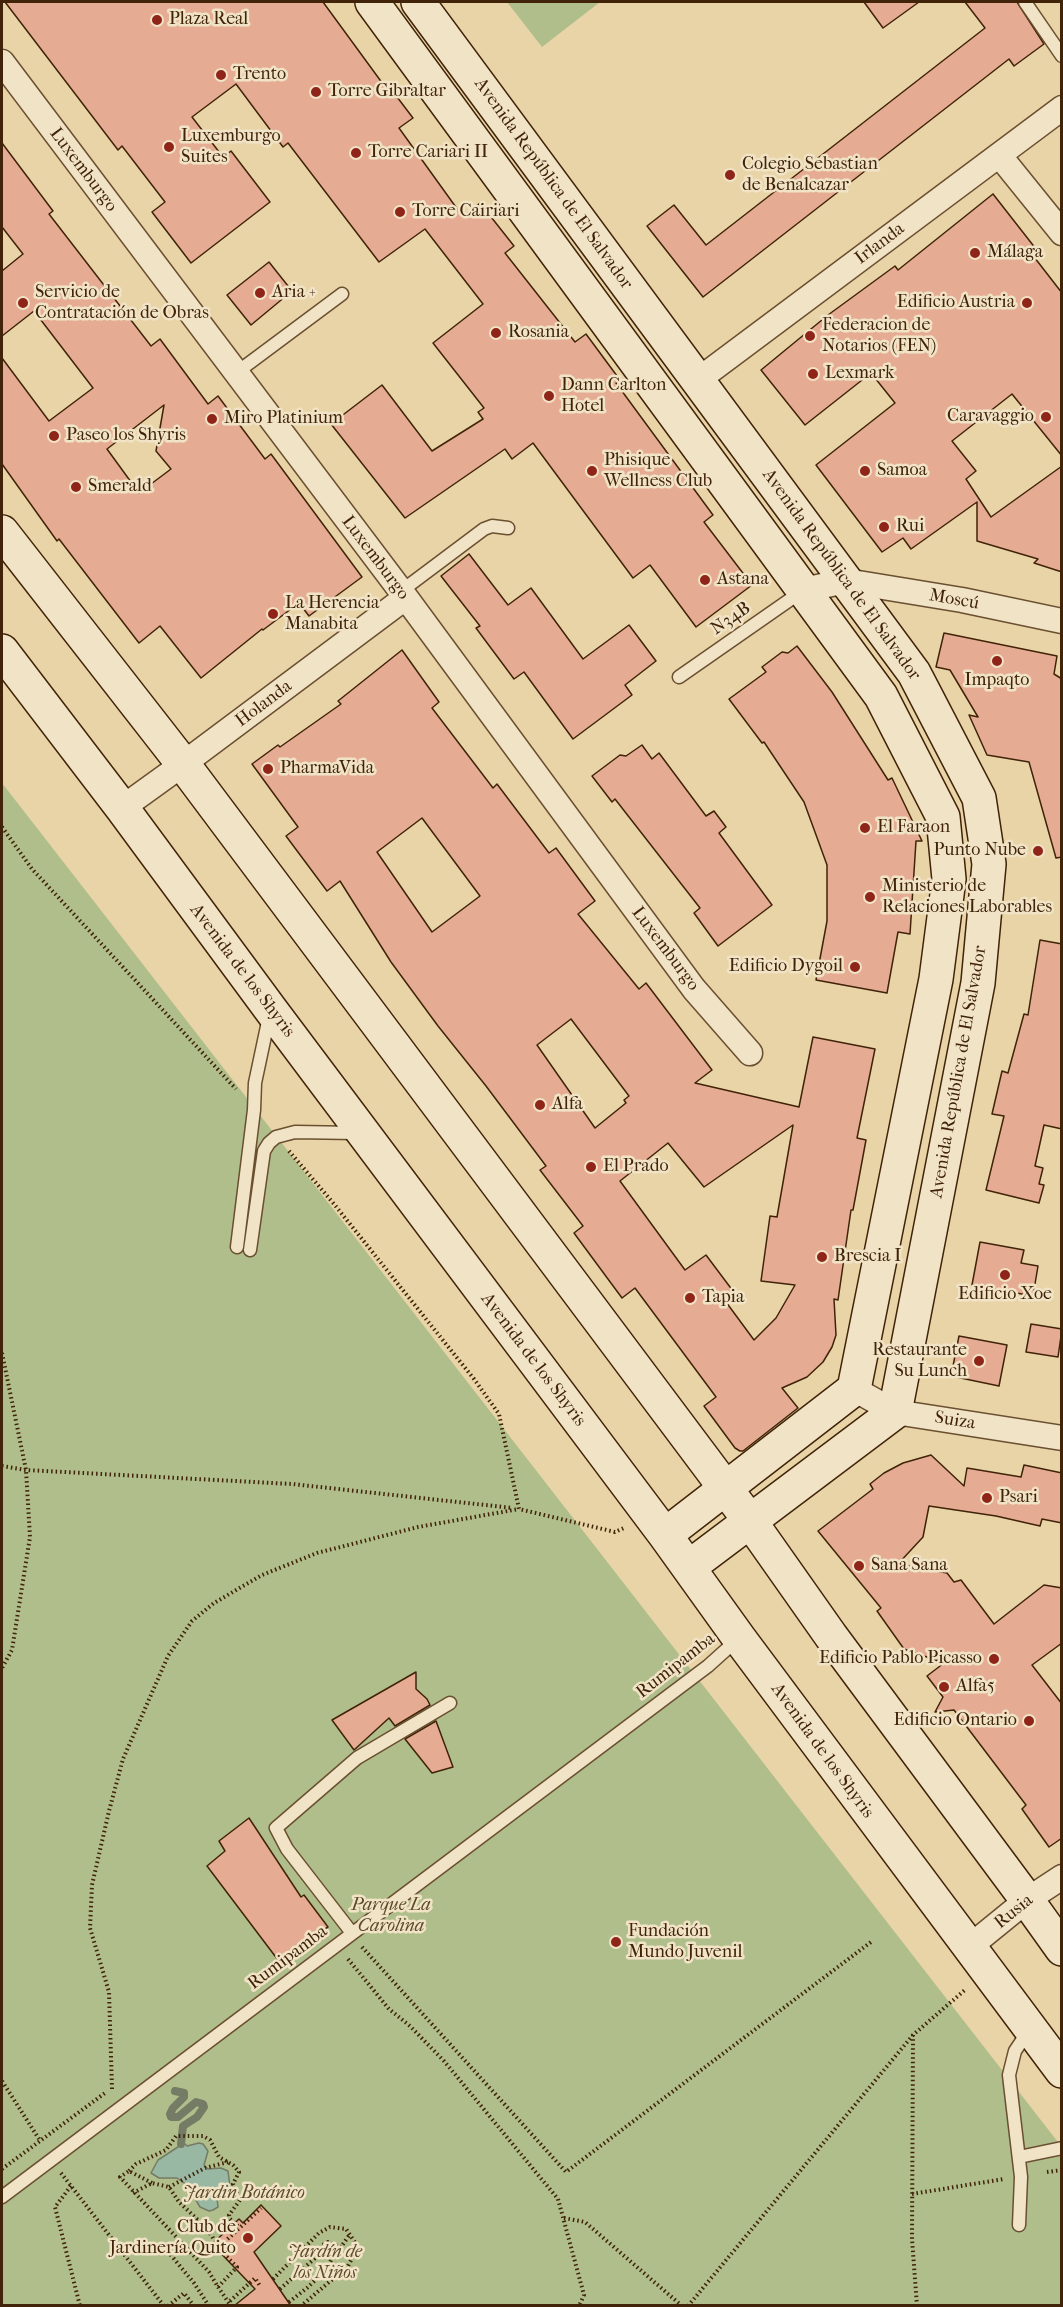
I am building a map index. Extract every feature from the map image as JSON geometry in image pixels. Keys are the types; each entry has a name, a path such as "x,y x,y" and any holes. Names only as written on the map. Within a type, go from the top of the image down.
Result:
{"street":[{"name":"Avenida República de El Salvador","path":"372,2 881,696 943,817 949,879 936,979 854,1389"},
{"name":"Avenida República de El Salvador","path":"418,2 914,673 979,798 989,864 978,983 896,1412"},
{"name":"Luxemburgo","path":"2,63 403,595 694,989 750,1053"},
{"name":"Irlanda","path":"698,380 1062,108"},
{"path":"999,155 1062,233"},
{"path":"2,532 183,764 750,1521 831,1636 1062,1949"},
{"path":"803,590 846,581"},
{"name":"Moscú","path":"846,581 962,600 1062,621"},
{"name":"Holanda","path":"122,808 403,595"},
{"name":"Avenida de los Shyris","path":"2,651 122,808 689,1567 968,1948 1062,2071"},
{"path":"665,1535 854,1389"},
{"name":"Suiza","path":"854,1389 896,1412 1062,1438"},
{"path":"689,1567 896,1412"},
{"name":"Rusia","path":"968,1948 1027,1900 1062,1877"}],"lane":[{"path":"1025,2 1062,56"},
{"path":"236,373 342,294"},
{"path":"403,595 484,530 492,526 508,528"},
{"name":"N34B","path":"679,677 803,590"},
{"path":"237,1247 254,1110 255,1083 271,1010"},
{"path":"250,1250 264,1151 269,1143 276,1137 295,1132 364,1134"},
{"name":"Rumipamba","path":"2,2197 708,1666 739,1638"},
{"path":"352,1933 287,1849 276,1828 357,1758 450,1703"},
{"path":"1019,2225 1019,2157 1009,2074 1015,2050 1030,2029"},
{"path":"1019,2157 1062,2148"}],"path":[{"path":"2,827 32,870 238,1092"},
{"path":"276,1137 334,1204 474,1378 499,1414 519,1509"},
{"path":"2,1353 26,1470 30,1537 12,1650 2,1668"},
{"path":"2,1466 26,1470 292,1484 519,1509 615,1532 627,1526"},
{"path":"111,2089 109,1992 90,1928 92,1885 123,1759 168,1656 192,1621 214,1602 262,1575 317,1553 418,1527 519,1509"},
{"path":"360,1945 566,2172 871,1942"},
{"path":"336,1945 389,2009 410,2025 444,2061 558,2199 584,2295 579,2306"},
{"path":"688,2306 913,2035 966,1989"},
{"path":"913,2035 912,2240 917,2306"},
{"path":"2,2081 51,2160 166,2306 184,2293 194,2306"},
{"path":"240,2228 229,2215 240,2200 233,2184 239,2172 215,2152 210,2140 203,2136 176,2136 166,2150 136,2164 120,2177 209,2272 231,2303 255,2277 260,2286"},
{"path":"129,2171 152,2183 169,2187 205,2168 228,2162"},
{"path":"912,2194 1009,2178"},
{"path":"133,2193 152,2183"},
{"path":"71,2186 55,2207 80,2306"},
{"path":"169,2187 179,2202 199,2221 218,2248 237,2267 218,2287"},
{"path":"218,2248 261,2208"},
{"path":"564,2218 585,2222 682,2306"},
{"path":"186,2229 199,2221"},
{"path":"273,2279 319,2232 330,2227 346,2229 358,2247 348,2266 301,2306"},
{"path":"280,2289 321,2253 324,2244 328,2242 341,2247 350,2234"},
{"path":"184,2244 170,2254 194,2283 209,2306"},
{"path":"289,2302 308,2288 327,2269 331,2260 329,2255 321,2253"}],"green space":[{"path":"507,2 600,2 542,47"},
{"name":"Parque La Carolina","path":"2,783 1061,2146 1061,2305 2,2305"}],"shaded area":[{"path":"184,2143 187,2146 203,2144 208,2151 204,2165 208,2169 221,2168 228,2171 231,2194 229,2197 217,2198 218,2207 213,2210 209,2211 200,2207 187,2185 177,2178 159,2178 151,2173 158,2160"}],"building":[{"path":"5,2 323,2 391,95 394,93 413,118 399,128 463,217 480,203 514,246 505,253 575,342 586,334 620,380 616,383 713,515 704,522 752,585 696,627 650,565 633,578 533,443 512,459 505,449 405,518 331,424 382,385 432,451 483,419 478,412 484,408 433,343 483,304 425,229 379,262 288,143 283,147 236,84 192,117 223,157 231,151 270,202 191,263 152,212 165,202 122,146 118,150"},
{"path":"864,2 919,2 883,28"},
{"path":"965,2 1017,2 1044,44 1014,66 1009,59 703,297 647,226 674,205 706,245 985,28"},
{"path":"2,143 53,211 49,214 151,346 160,339 208,404 218,396 265,459 271,454 362,577 309,616 299,603 262,629 201,678 160,626 139,643 59,539 57,541 2,464 2,358 49,421 93,388 34,311 2,336 2,271 23,254 2,227","holes":["164,405 156,451 171,469 139,493 107,449"]},
{"path":"993,194 1036,249 1031,253 1062,293 1062,456 1012,394 952,441 976,471 966,479 991,517 1062,466 1062,572 1034,563 1038,559 977,541 977,502 911,549 903,538 882,552 816,465 895,403 871,373 805,425 761,370 828,315 895,266 898,270"},
{"name":"Aria +","path":"269,262 292,291 251,325 227,295"},
{"path":"469,554 508,605 531,588 583,659 629,625 656,661 625,685 632,695 573,739 524,672 514,679 476,628 480,626 441,576"},
{"path":"944,633 1057,656 1054,674 1062,679 1062,857 1056,858 1029,762 987,755 969,715 978,717 950,670 936,667"},
{"path":"797,646 832,692 888,780 892,778 922,841 916,841 910,934 898,932 887,993 816,980 827,921 827,865 804,802 764,742 762,743 729,699 766,672 762,667 782,652 788,653"},
{"path":"402,650 439,702 432,708 493,788 497,784 549,853 556,848 595,901 578,914 639,989 646,983 712,1070 695,1083 799,1107 813,1037 875,1049 857,1138 866,1140 853,1210 851,1210 838,1300 834,1299 836,1335 823,1362 807,1377 782,1388 798,1408 743,1451 735,1448 704,1406 716,1397 635,1288 622,1298 574,1233 583,1226 540,1170 546,1166 391,962 340,881 327,891 286,836 298,827 252,764 341,704 338,701","holes":["422,818 480,896 432,932 377,852","571,1019 629,1096 624,1100 626,1103 595,1128 537,1045","793,1125 777,1217 770,1216 761,1281 795,1285 776,1318 754,1340 726,1302 736,1295 706,1255 685,1270 620,1181 668,1143 704,1187"]},
{"path":"642,745 652,759 659,753 706,816 714,811 726,827 719,833 772,905 718,946 694,913 700,908 615,799 612,802 592,776 620,755 626,756"},
{"path":"1040,940 1062,944 1062,1129 1044,1125 1035,1166 1043,1168 1039,1184 1044,1185 1039,1203 986,1190 1004,1116 992,1114 1002,1071 1008,1073 1024,1014 1028,1015"},
{"name":"Edificio Xoe","path":"980,1242 1024,1250 1021,1263 1038,1266 1033,1296 972,1285"},
{"path":"1031,1324 1062,1329 1058,1357 1026,1352"},
{"name":"Restaurante Su Lunch","path":"959,1336 1007,1345 999,1386 951,1376"},
{"path":"931,1455 964,1486 967,1468 1021,1477 1024,1465 1062,1473 1062,1523 1042,1519 1040,1526 996,1516 929,1506 923,1537 898,1564 947,1573 954,1582 961,1580 994,1624 1044,1585 1062,1588 1062,1643 1032,1665 1062,1704 1062,1838 1049,1847 1022,1809 1026,1805 954,1710 935,1712 943,1697 927,1676 944,1663 904,1649 877,1611 881,1608 818,1531 873,1489 870,1484 884,1473 903,1463"},
{"path":"416,1672 416,1689 430,1705 395,1726 389,1718 354,1750 332,1720"},
{"path":"436,1721 453,1767 432,1773 405,1739"},
{"path":"249,1818 301,1897 304,1895 328,1927 278,1960 207,1866 225,1851 219,1841"},
{"path":"261,2205 281,2226 254,2252 291,2306 234,2306 255,2289 212,2244 239,2219 243,2223"}],"waterway":[{"path":"175,2091 184,2093 184,2097 173,2108 171,2117 178,2117 196,2102 203,2104 204,2107 197,2117 183,2126 181,2144"}],"place":[{"name":"Plaza Real","path":"157,20"},
{"name":"Trento","path":"221,75"},
{"name":"Torre Gibraltar","path":"316,92"},
{"name":"Luxemburgo Suites","path":"169,147"},
{"name":"Torre Cariari II","path":"356,153"},
{"name":"Colegio Sebastian de Benalcazar","path":"730,175"},
{"name":"Torre Cairiari","path":"400,212"},
{"name":"Málaga","path":"975,253"},
{"name":"Aria +","path":"260,293"},
{"name":"Servicio de Contratación de Obras","path":"23,303"},
{"name":"Edificio Austria","path":"1027,303"},
{"name":"Rosania","path":"496,333"},
{"name":"Federacion de Notarios (FEN)","path":"810,336"},
{"name":"Lexmark","path":"813,374"},
{"name":"Dann Carlton Hotel","path":"549,396"},
{"name":"Caravaggio","path":"1046,417"},
{"name":"Miro Platinium","path":"212,419"},
{"name":"Paseo los Shyris","path":"54,436"},
{"name":"Phisique Wellness Club","path":"592,471"},
{"name":"Samoa","path":"865,471"},
{"name":"Smerald","path":"76,487"},
{"name":"Rui","path":"884,527"},
{"name":"Astana","path":"705,580"},
{"name":"La Herencia Manabita","path":"273,614"},
{"name":"Impaqto","path":"997,661"},
{"name":"PharmaVida","path":"268,769"},
{"name":"El Faraon","path":"865,828"},
{"name":"Punto Nube","path":"1038,851"},
{"name":"Ministerio de Relaciones Laborables","path":"870,897"},
{"name":"Edificio Dygoil","path":"855,967"},
{"name":"Alfa","path":"540,1105"},
{"name":"El Prado","path":"591,1167"},
{"name":"Brescia I","path":"822,1257"},
{"name":"Edificio Xoe","path":"1005,1275"},
{"name":"Tapia","path":"690,1298"},
{"name":"Restaurante Su Lunch","path":"979,1361"},
{"name":"Psari","path":"987,1498"},
{"name":"Sana Sana","path":"859,1566"},
{"name":"Edificio Pablo Picasso","path":"994,1659"},
{"name":"Alfa5","path":"944,1687"},
{"name":"Edificio Ontario","path":"1029,1721"},
{"name":"Fundación Mundo Juvenil","path":"616,1942"},
{"name":"Club de Jardinería Quito","path":"248,2238"}],"park label":[{"name":"Jardin Botánico","path":"244,2194"},
{"name":"Jardín de los Niños","path":"325,2263"}]}
